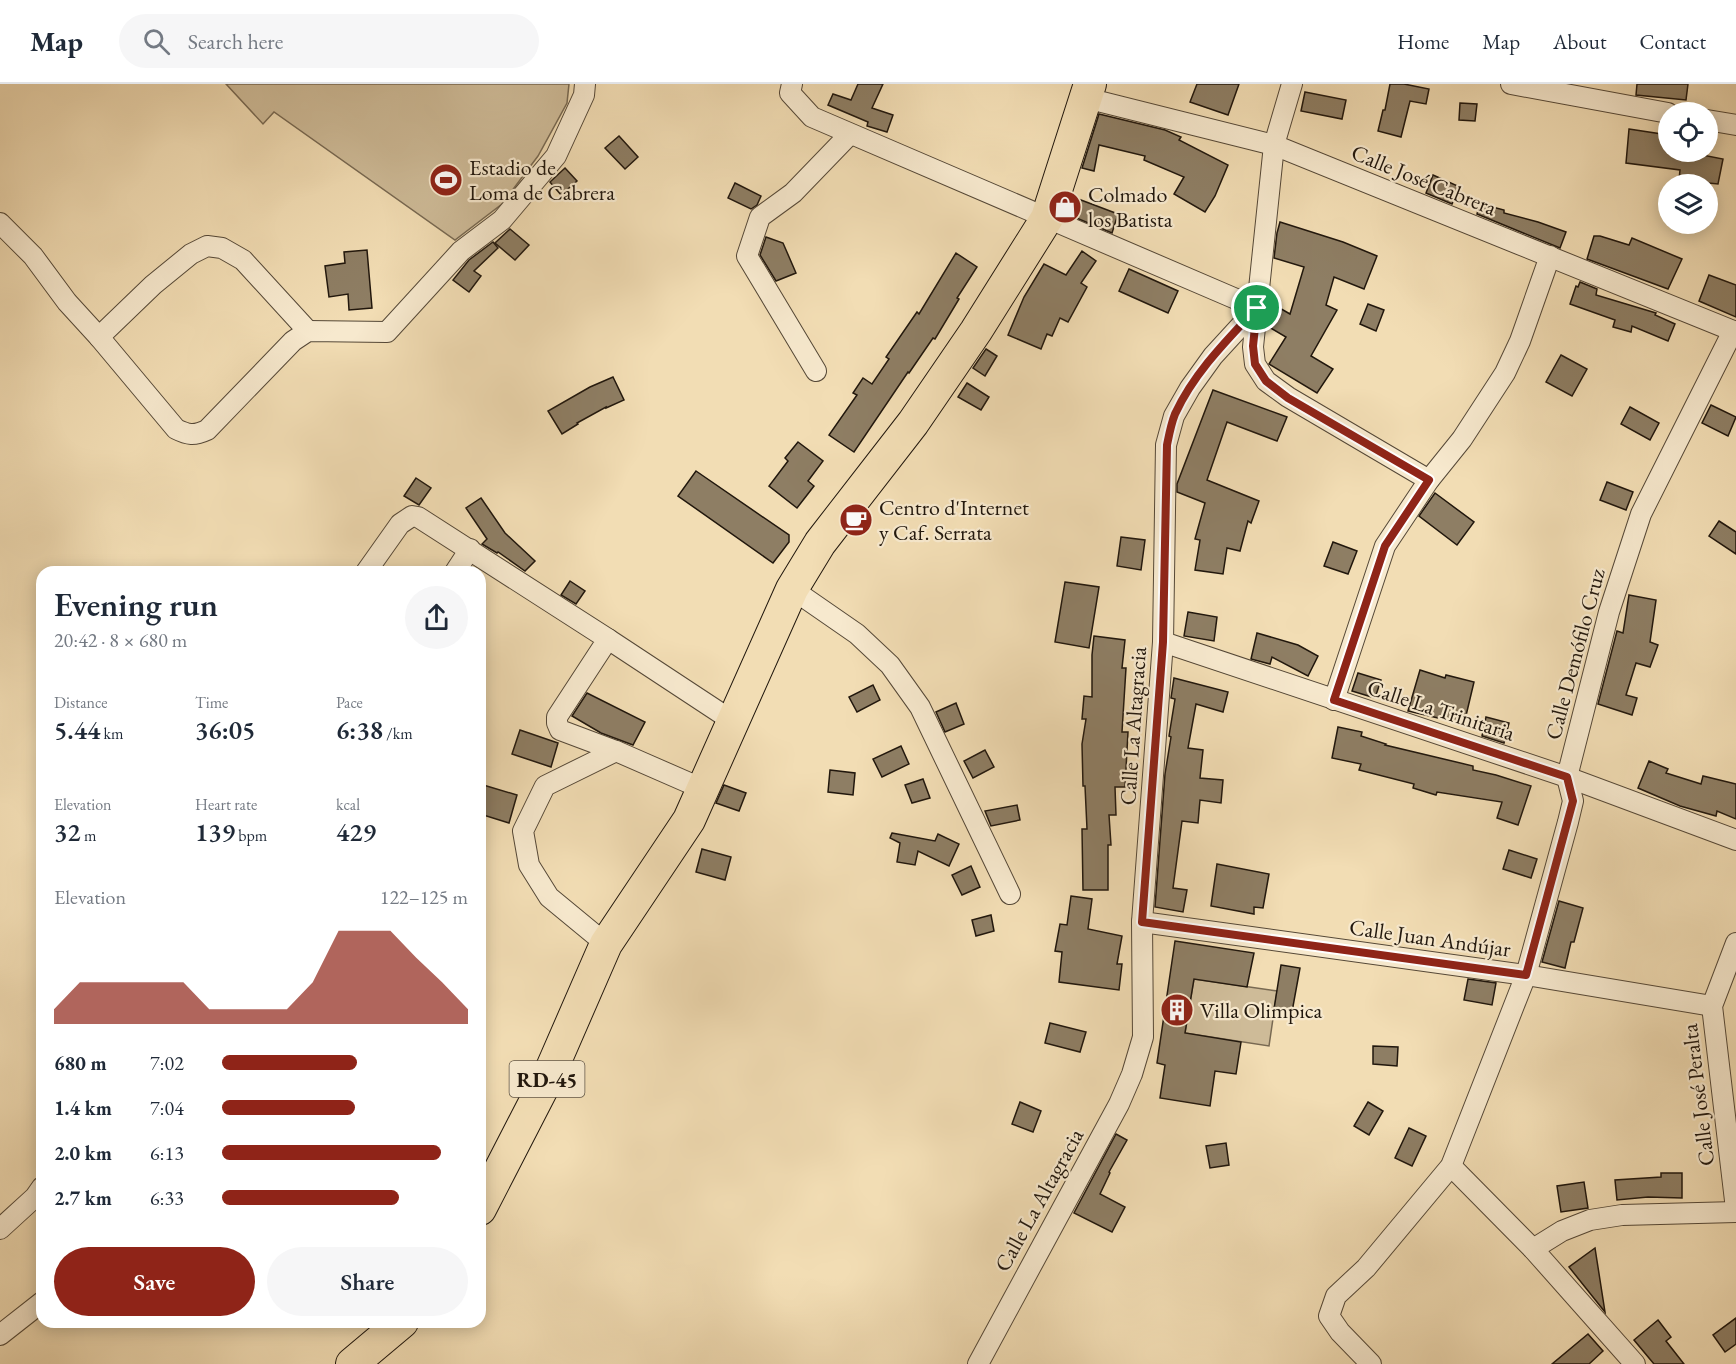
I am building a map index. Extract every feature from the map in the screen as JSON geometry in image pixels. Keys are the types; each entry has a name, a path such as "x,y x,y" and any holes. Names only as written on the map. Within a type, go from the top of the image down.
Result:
{"main road":[{"name":"RD-45","path":"486,1197 549,1075 606,944 689,820 792,589 819,543 913,423 976,331 1047,218 1088,91"},
{"path":"352,1364 395,1328"}],"street":[{"path":"0,223 33,256 67,302 176,429 189,435 207,430 293,340 308,331 387,332 461,251 502,220 556,156 584,95 585,84"},
{"path":"792,84 790,93 812,117 849,135 1257,308"},
{"path":"1292,84 1274,145 1253,346 1255,364 1266,381 1288,398 1429,480"},
{"path":"1510,84 1658,111"},
{"name":"Calle José Cabrera","path":"1088,91 1274,145 1734,331"},
{"path":"1718,122 1736,125"},
{"path":"816,371 747,256 760,217 793,193 849,135"},
{"path":"99,338 153,285 191,254 207,246 222,248 243,260 308,331"},
{"path":"1334,700 1385,546 1429,480 1462,439 1505,373 1520,341 1550,256"},
{"name":"Calle La Altagracia","path":"978,1364 1119,1104 1132,1074 1143,1037 1142,922 1163,642 1167,445 1174,416 1190,388 1213,356 1257,308"},
{"name":"Calle Demófilo Cruz","path":"1371,1364 1340,1332 1329,1316 1336,1296 1366,1268 1450,1166 1526,975 1573,801 1567,777 1609,612 1641,514 1734,331"},
{"path":"370,566 400,524 412,516 418,517 734,722"},
{"path":"459,566 470,549"},
{"path":"792,589 858,634 890,664 920,707 1010,894"},
{"path":"608,639 557,717 560,730 616,751 703,789"},
{"name":"Calle La Trinitaria","path":"1163,642 1567,777 1736,840"},
{"path":"606,944 549,897 529,865 523,831 545,786 616,751"},
{"name":"Calle Juan Andújar","path":"1142,922 1526,975 1712,1006"},
{"name":"Calle José Peralta","path":"1736,943 1712,1006 1736,1210"},
{"path":"1450,1166 1533,1249 1635,1364"},
{"path":"0,1229 36,1199"},
{"path":"1533,1249 1562,1232 1590,1220 1622,1215 1736,1210"},
{"path":"0,1335 36,1307"}],"shaded area":[{"name":"Estadio de Loma de Cabrera","path":"226,84 569,84 567,103 538,156 502,204 455,240 274,112 263,124"},
{"path":"1194,979 1277,991 1269,1046 1185,1033"}],"building":[{"path":"858,84 883,84 872,108 893,115 887,132 867,126 868,122 828,105 833,94 851,100"},
{"path":"1197,84 1239,84 1228,115 1190,102"},
{"path":"1390,84 1429,89 1426,104 1410,101 1401,137 1378,131"},
{"path":"1637,84 1688,84 1686,100 1636,95"},
{"path":"1305,92 1346,100 1342,119 1301,111"},
{"path":"1460,103 1477,104 1475,121 1459,120"},
{"path":"1099,114 1165,130 1181,137 1179,140 1228,165 1215,196 1205,212 1174,194 1184,177 1144,160 1145,156 1099,145 1094,171 1082,168"},
{"path":"1629,129 1658,133 1658,162 1718,162 1718,158 1723,159 1718,184 1718,174 1680,174 1680,170 1626,163"},
{"path":"619,136 638,157 625,169 605,148"},
{"path":"565,168 577,181 561,195 550,182"},
{"path":"1433,175 1460,187 1452,204 1426,193"},
{"path":"735,183 761,196 757,205 751,209 728,198"},
{"path":"1073,197 1118,214 1112,233 1067,214"},
{"path":"1485,205 1566,232 1560,248 1477,214 1479,206 1485,208"},
{"path":"1280,222 1343,242 1377,256 1364,289 1334,277 1326,305 1337,310 1311,356 1333,369 1317,393 1269,364 1286,337 1267,326 1278,307 1290,314 1304,267 1274,258"},
{"path":"510,229 529,245 515,260 495,243"},
{"path":"1594,236 1629,245 1632,238 1682,259 1668,289 1587,259"},
{"path":"766,237 783,243 796,273 776,281 760,255"},
{"path":"493,242 498,248 474,271 481,276 469,292 453,280 469,260"},
{"path":"367,250 372,308 349,310 348,294 329,297 325,266 345,263 344,252"},
{"path":"1082,251 1096,261 1081,283 1087,287 1068,322 1060,318 1052,336 1047,334 1041,349 1008,335 1024,297 1044,264 1066,275"},
{"path":"956,253 977,267 935,339 933,338 908,372 854,452 829,435 857,395 853,393 863,378 872,384 889,359 886,357 917,312 919,314"},
{"path":"1129,269 1178,291 1168,313 1119,291"},
{"path":"1709,275 1736,285 1736,317 1699,301"},
{"path":"1580,282 1597,289 1596,295 1656,313 1655,315 1675,324 1668,341 1632,326 1631,332 1613,327 1615,320 1570,304 1576,286 1578,287"},
{"path":"1368,304 1384,310 1376,331 1360,324"},
{"path":"986,349 997,356 985,376 973,368"},
{"path":"1561,355 1587,369 1572,396 1546,382"},
{"path":"613,377 624,400 606,407 562,434 548,411"},
{"path":"967,383 989,397 981,410 958,397"},
{"path":"1213,390 1287,417 1277,441 1227,422 1207,480 1259,501 1251,523 1248,521 1240,551 1227,548 1223,574 1195,570 1200,540 1195,539 1205,503 1177,492 1177,484"},
{"path":"1711,405 1736,417 1728,436 1702,423"},
{"path":"1630,407 1659,423 1650,440 1621,424"},
{"path":"798,442 823,461 808,481 814,486 797,508 769,486 788,461 785,458"},
{"path":"696,471 789,535 789,542 773,563 678,496"},
{"path":"416,478 431,488 419,505 404,496"},
{"path":"1607,482 1633,492 1626,510 1600,500"},
{"path":"1435,493 1474,522 1457,545 1419,516"},
{"path":"481,498 505,533 535,561 525,571 482,544 487,539 466,508"},
{"path":"1719,521 1736,532 1736,554 1709,536"},
{"path":"1121,537 1145,540 1141,570 1117,566"},
{"path":"1333,542 1357,551 1348,574 1324,566"},
{"path":"570,581 585,591 576,604 561,595"},
{"path":"1065,582 1099,587 1089,648 1055,642"},
{"path":"1629,595 1656,600 1650,642 1658,645 1650,667 1636,663 1626,695 1637,698 1632,715 1598,704 1617,631 1623,633"},
{"path":"1188,612 1217,617 1214,641 1184,636"},
{"path":"1257,633 1298,645 1318,656 1308,676 1272,657 1270,664 1251,659"},
{"path":"1094,636 1125,640 1122,668 1126,668 1122,732 1128,732 1125,787 1115,787 1116,815 1109,815 1111,845 1108,845 1108,890 1083,890 1082,829 1087,829 1082,744 1086,719 1082,719 1084,696 1092,697"},
{"path":"1420,670 1445,678 1446,675 1474,682 1464,724 1408,711"},
{"path":"1358,673 1381,680 1375,698 1352,691"},
{"path":"1174,678 1228,692 1223,712 1196,704 1188,748 1203,750 1200,778 1223,780 1221,803 1200,800 1198,823 1182,821 1173,888 1187,890 1183,912 1155,907 1165,774 1175,699 1171,698"},
{"path":"873,685 880,700 857,712 849,697"},
{"path":"587,693 645,722 633,745 601,733 572,716"},
{"path":"956,703 964,724 945,732 936,712"},
{"path":"1486,717 1509,723 1504,743 1482,736"},
{"path":"1338,727 1362,732 1361,736 1385,745 1473,766 1473,770 1531,786 1518,825 1497,818 1502,802 1437,792 1436,795 1413,788 1414,784 1359,770 1361,764 1332,758"},
{"path":"520,730 558,743 551,767 512,754"},
{"path":"901,746 909,764 882,777 873,759"},
{"path":"985,750 994,767 973,778 964,761"},
{"path":"1649,761 1668,769 1666,773 1701,784 1703,776 1736,784 1736,819 1717,811 1716,816 1680,806 1638,788"},
{"path":"830,770 855,773 853,795 828,792"},
{"path":"923,779 930,798 912,803 905,785"},
{"path":"724,785 746,793 739,811 716,803"},
{"path":"486,786 517,795 509,823 486,816"},
{"path":"1017,805 1020,820 991,826 985,811"},
{"path":"892,833 935,841 938,834 959,844 949,866 918,851 915,865 897,862 900,843 890,838"},
{"path":"702,849 731,857 725,880 696,872"},
{"path":"1509,850 1537,859 1531,878 1503,869"},
{"path":"1217,864 1269,874 1263,908 1254,907 1254,914 1211,906"},
{"path":"971,866 980,887 962,895 952,875"},
{"path":"1071,896 1092,899 1088,929 1122,936 1117,964 1122,964 1119,990 1059,982 1062,952 1055,951 1060,924 1067,925"},
{"path":"1559,901 1583,908 1565,968 1542,962"},
{"path":"991,915 994,931 976,936 972,920"},
{"name":"Villa Olimpica","path":"1175,941 1254,953 1247,987 1194,979 1185,1033 1241,1042 1236,1074 1215,1071 1210,1106 1160,1098 1165,1065 1157,1063"},
{"path":"1281,965 1300,968 1292,1012 1274,1009"},
{"path":"1468,979 1496,983 1492,1005 1464,1000"},
{"path":"1050,1023 1086,1032 1080,1052 1045,1043"},
{"path":"1373,1046 1398,1047 1397,1066 1373,1064"},
{"path":"1020,1102 1041,1111 1033,1132 1012,1124"},
{"path":"1368,1102 1383,1111 1369,1135 1354,1126"},
{"path":"1409,1128 1426,1136 1412,1166 1395,1158"},
{"path":"1116,1134 1127,1140 1100,1194 1125,1207 1112,1232 1074,1213"},
{"path":"1226,1143 1229,1165 1210,1168 1206,1146"},
{"path":"1661,1173 1682,1173 1682,1198 1648,1197 1617,1200 1615,1180 1661,1177"},
{"path":"1584,1182 1588,1208 1561,1212 1557,1186"},
{"path":"1595,1248 1605,1312 1569,1267"},
{"path":"1736,1318 1736,1344 1725,1352 1713,1335"},
{"path":"1658,1320 1671,1337 1666,1341 1684,1364 1654,1364 1634,1340"},
{"path":"1588,1334 1603,1351 1589,1364 1552,1364"}],"place":[{"name":"Estadio de Loma de Cabrera","path":"446,180"},
{"name":"Colmado los Batista","path":"1065,207"},
{"name":"Centro d'Internet y Caf. Serrata","path":"856,520"},
{"name":"Villa Olimpica","path":"1177,1010"}],"route":[{"path":"1257,308 1253,346 1255,364 1266,381 1288,398 1429,480 1385,546 1334,700 1567,777 1573,801 1526,975 1142,922 1163,642 1167,445 1174,416 1190,388 1213,356 1257,308"}]}
